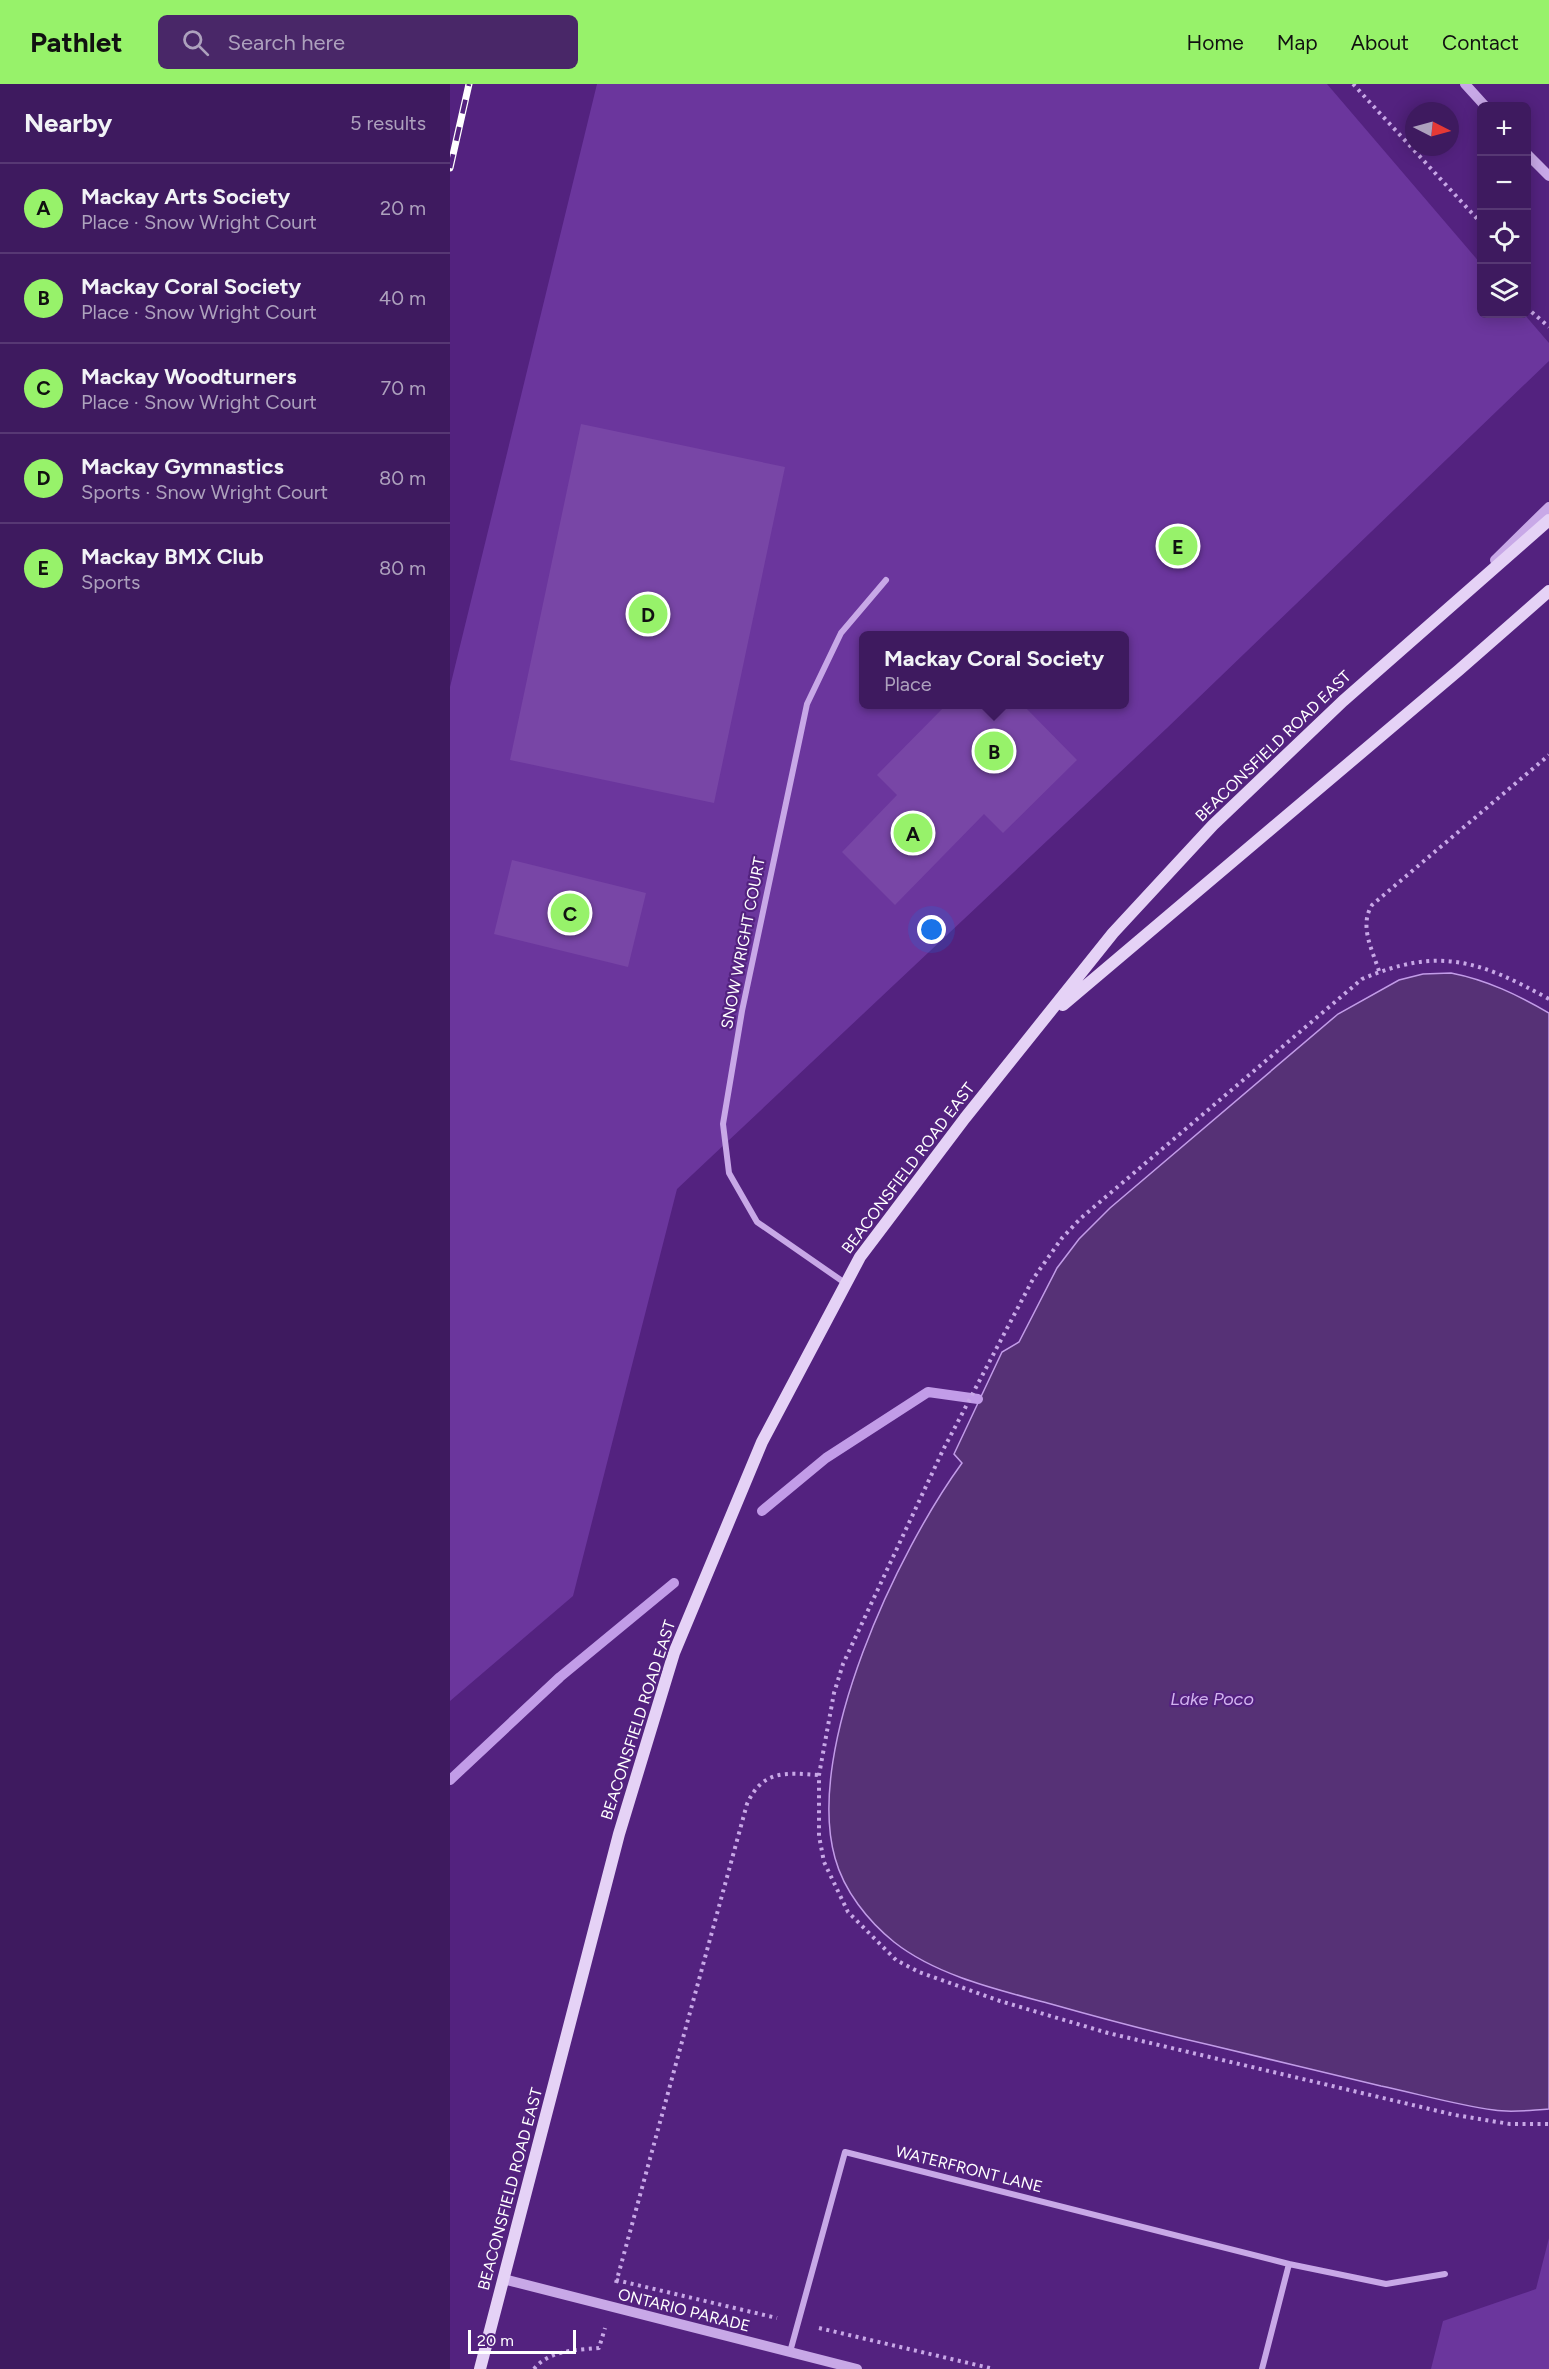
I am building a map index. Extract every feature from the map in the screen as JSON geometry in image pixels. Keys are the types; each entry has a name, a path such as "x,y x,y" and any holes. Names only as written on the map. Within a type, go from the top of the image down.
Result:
{"main road":[{"name":"BEACONSFIELD ROAD EAST","path":"480,2369 619,1834 674,1653 762,1442 860,1257 965,1118 1113,933 1213,825 1343,701 1459,596 1549,519"},
{"name":"BEACONSFIELD ROAD EAST","path":"1044,1022 1460,670 1549,591"}],"street":[{"path":"1465,84 1481,102"},
{"path":"1530,156 1546,173 1549,183"},
{"path":"1459,596 1549,507"},
{"name":"SNOW WRIGHT COURT","path":"846,1283 757,1222 729,1173 723,1124 744,999 807,705 841,633 886,580"},
{"name":"WATERFRONT LANE","path":"790,2352 845,2152 1289,2264 1386,2284 1445,2274"},
{"path":"1262,2369 1289,2264"},
{"name":"ONTARIO PARADE","path":"503,2279 857,2369"}],"path":[{"path":"1353,84 1477,219"},
{"path":"1531,311 1549,327"},
{"path":"1379,971 1365,928 1365,915 1372,905 1549,755"},
{"path":"1549,999 1490,969 1456,960 1407,963 1379,971 1362,979 1081,1218 1062,1238 1033,1279 1003,1334 944,1450 843,1664 834,1693 819,1775 819,1836 824,1862 836,1889 848,1912 863,1930 896,1960 919,1972 1000,2001 1120,2036 1455,2115 1510,2124 1549,2124"},
{"path":"534,2369 538,2364 564,2351 599,2348 747,1804 753,1791 769,1777 792,1774 819,1775"}],"shaded area":[{"path":"597,84 1327,84 1477,259 1477,318 1527,318 1549,343 1549,361 1167,728 677,1189 573,1596 450,1701 450,687"},
{"path":"1549,2238 1549,2369 1431,2369 1443,2321 1536,2289"}],"water":[{"name":"Lake Poco","path":"1451,973 1502,989 1549,1013 1549,2109 1501,2111 1452,2102 1130,2026 990,1987 949,1973 911,1954 894,1942 866,1915 851,1894 839,1870 835,1858 829,1813 833,1762 845,1708 863,1652 911,1546 962,1463 954,1454 1002,1352 1019,1342 1057,1268 1079,1239 1110,1208 1338,1014 1399,980 1423,974"}],"building":[{"path":"581,424 785,467 714,803 510,760"},
{"path":"942,709 1027,709 1077,760 1003,833 984,814 895,905 842,852 897,795 877,775"},
{"path":"512,860 646,893 628,967 494,934"}],"waterway":[{"path":"762,1511 826,1458 928,1392 978,1399"},
{"path":"450,1780 560,1677 674,1583"}],"railway":[{"path":"450,168 469,84"}],"place":[{"name":"Mackay BMX Club","path":"1178,546"},
{"name":"Mackay Gymnastics","path":"648,614"},
{"name":"Mackay Coral Society","path":"994,751"},
{"name":"Mackay Arts Society","path":"913,833"},
{"name":"Mackay Woodturners","path":"570,913"}]}
